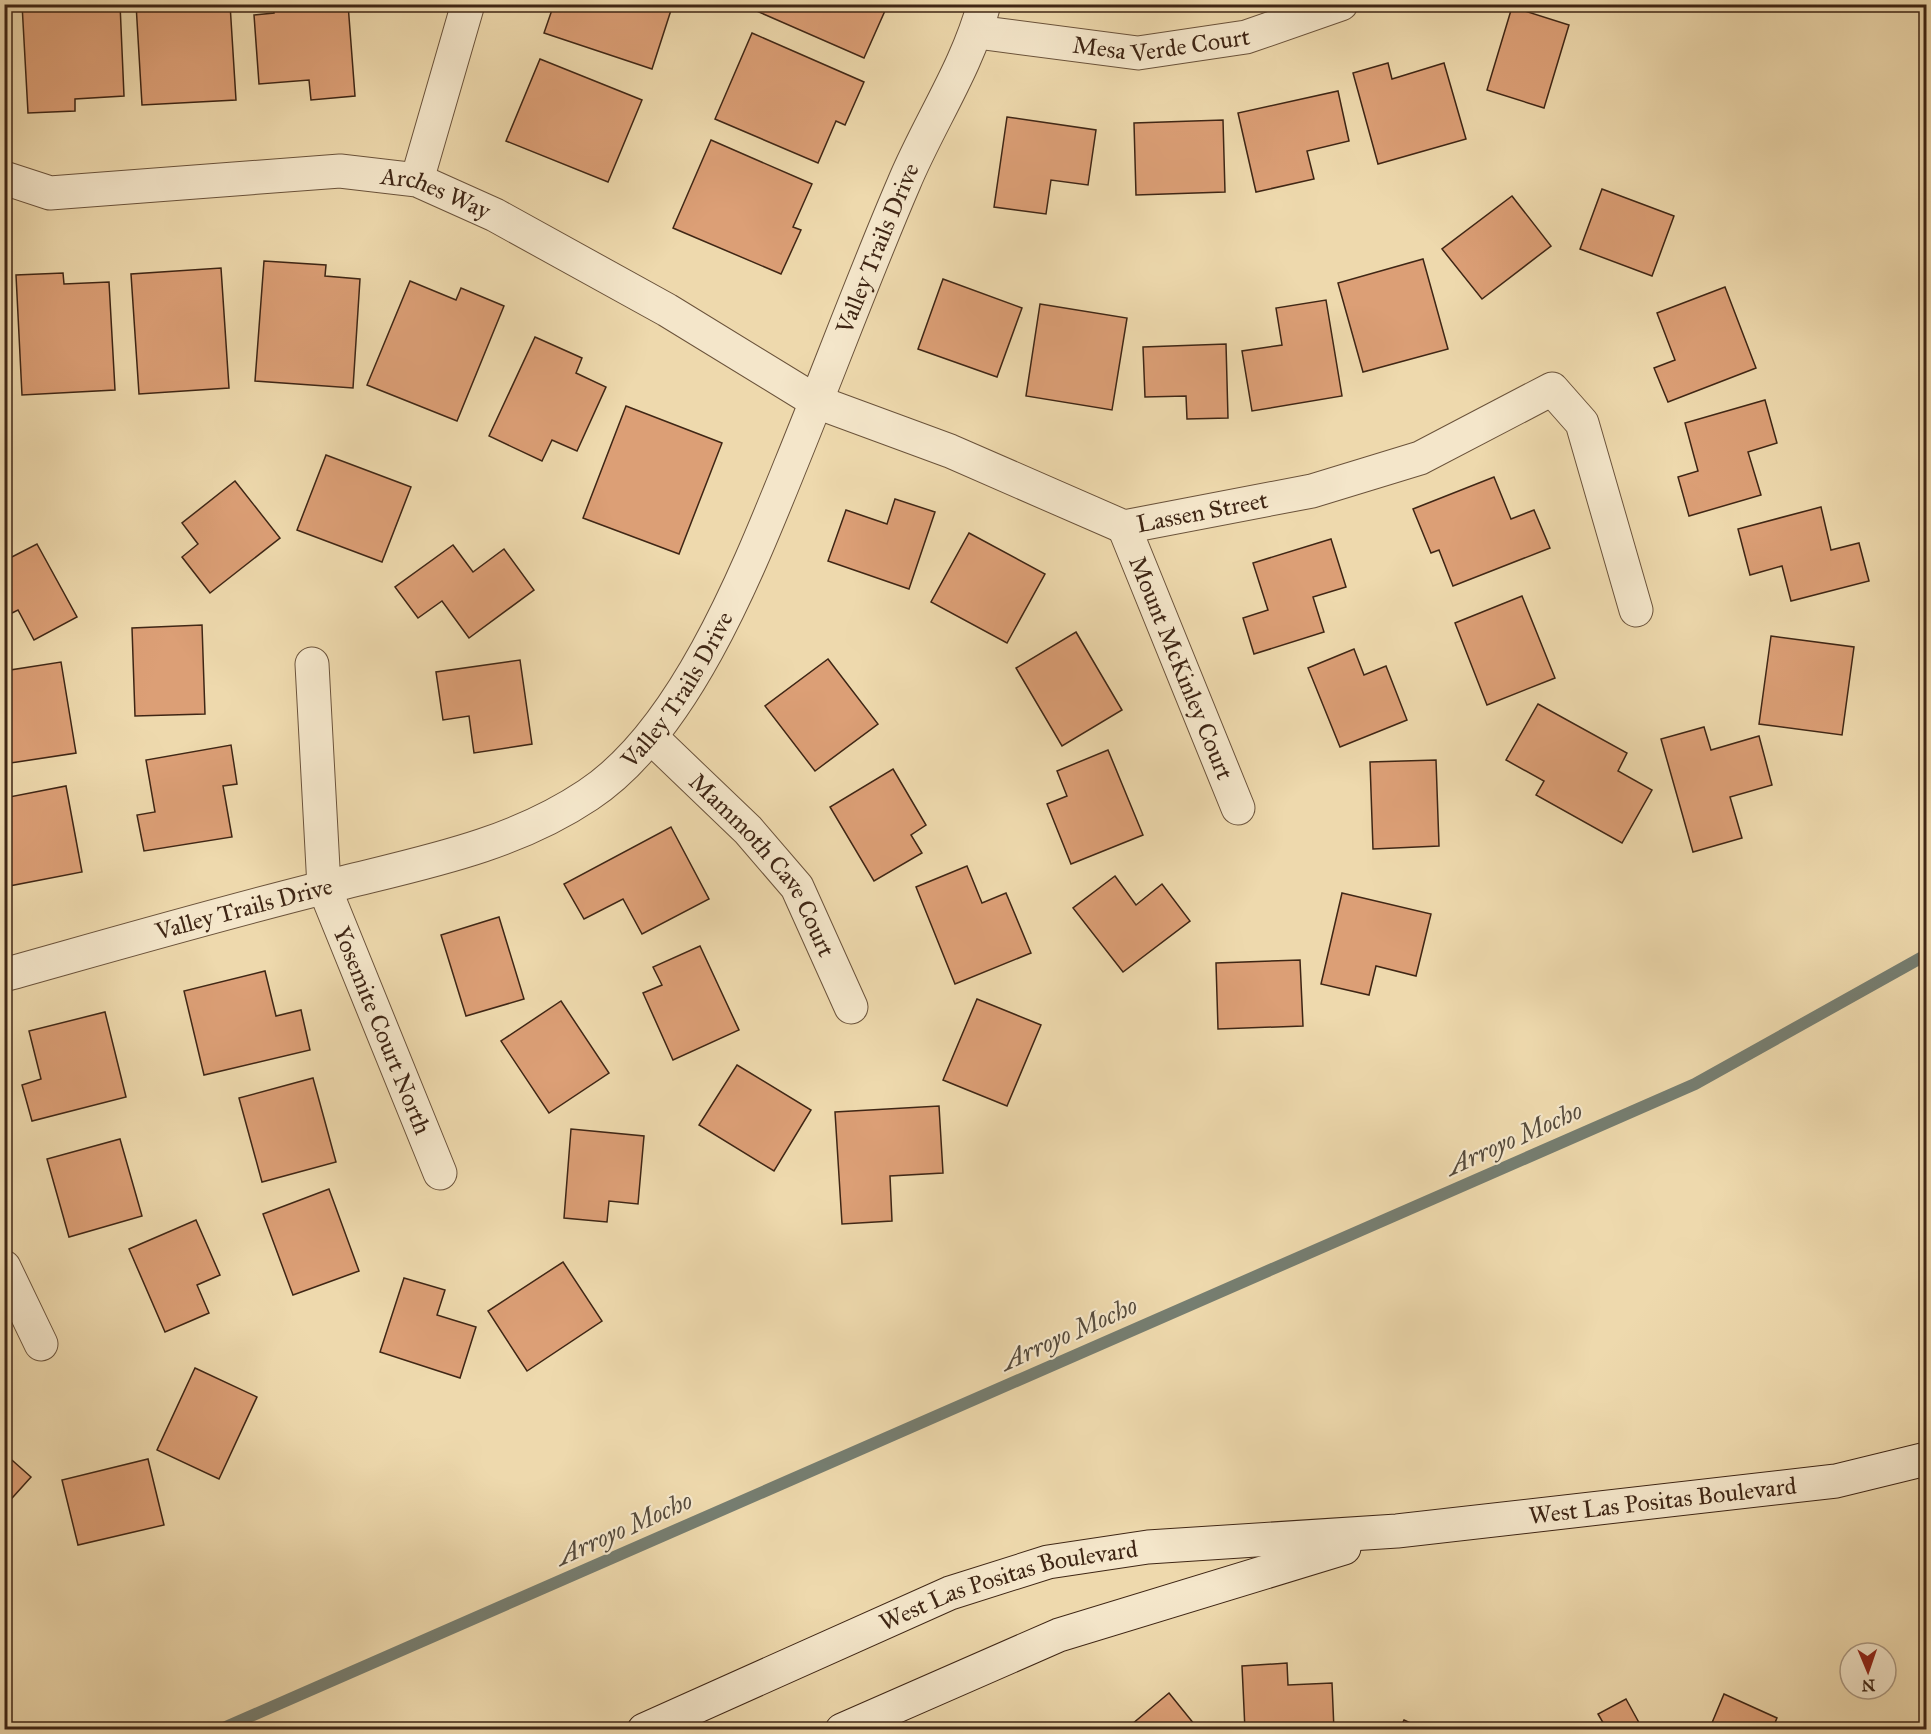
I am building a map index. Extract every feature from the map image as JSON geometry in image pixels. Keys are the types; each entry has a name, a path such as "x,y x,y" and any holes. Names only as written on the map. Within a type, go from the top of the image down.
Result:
{"street":[{"path":"417,180 468,4"},
{"name":"Mesa Verde Court","path":"981,18 1138,53 1246,37 1341,4"},
{"name":"Valley Trails Drive","path":"4,975 324,887 460,855 534,826 591,794 652,738 699,664 754,555 905,181 981,18"},
{"name":"Arches Way","path":"5,179 50,193 340,171 417,180 495,215 667,310 817,402"},
{"name":"Lassen Street","path":"817,402 950,451 1124,527 1312,491 1420,458 1552,389 1581,423 1636,610"},
{"name":"Mount McKinley Court","path":"1124,527 1238,808"},
{"name":"Yosemite Court North","path":"312,664 324,887 440,1173"},
{"name":"Mammoth Cave Court","path":"652,738 748,830 797,887 851,1007"},
{"path":"4,1267 41,1344"},
{"name":"West Las Positas Boulevard","path":"644,1730 950,1593 1048,1562 1148,1547 1397,1531 1836,1481 1926,1459"},
{"name":"West Las Positas Boulevard","path":"842,1730 1059,1635 1397,1531"}],"building":[{"path":"22,4 120,4 124,96 75,99 75,111 28,113"},
{"path":"136,4 230,4 236,100 142,105"},
{"path":"273,4 348,4 355,96 311,100 309,80 259,84 254,15 274,13"},
{"path":"554,4 673,4 652,69 544,33"},
{"path":"754,4 888,4 864,58 752,9"},
{"path":"1512,7 1569,25 1544,108 1487,90"},
{"path":"752,33 864,82 845,125 836,121 818,163 715,119"},
{"path":"540,59 642,100 608,182 506,141"},
{"path":"1388,63 1392,79 1444,63 1466,139 1378,164 1353,73"},
{"path":"1338,91 1349,141 1307,151 1314,179 1256,192 1238,113"},
{"path":"1007,117 1096,130 1088,185 1051,180 1046,214 994,207"},
{"path":"1223,120 1225,192 1136,195 1134,123"},
{"path":"711,140 812,184 793,227 801,230 781,274 673,228"},
{"path":"1602,189 1674,216 1652,276 1580,249"},
{"path":"1512,196 1551,246 1482,299 1442,249"},
{"path":"1423,259 1448,349 1363,372 1338,283"},
{"path":"264,261 326,265 325,276 360,279 353,388 255,381"},
{"path":"221,268 229,388 139,394 131,274"},
{"path":"63,273 64,284 109,282 115,390 22,395 16,275"},
{"path":"943,279 1022,308 997,377 918,349"},
{"path":"410,281 456,300 461,288 504,306 457,421 367,385"},
{"path":"1725,287 1756,368 1668,402 1654,368 1675,360 1657,313"},
{"path":"1326,300 1342,396 1252,411 1242,351 1282,345 1276,308"},
{"path":"1040,304 1127,318 1112,410 1026,396"},
{"path":"535,337 582,358 576,373 606,387 577,451 552,440 542,461 489,436"},
{"path":"1226,344 1228,418 1187,419 1186,396 1145,397 1143,347"},
{"path":"1765,400 1777,443 1748,452 1761,495 1689,516 1678,477 1698,471 1685,423"},
{"path":"626,406 722,443 679,554 583,518"},
{"path":"326,455 411,487 382,562 297,530"},
{"path":"1494,477 1511,519 1534,510 1550,548 1453,586 1439,550 1431,553 1413,509"},
{"path":"235,481 280,538 210,593 182,557 198,544 182,523"},
{"path":"895,499 935,512 909,589 828,561 846,510 887,524"},
{"path":"1821,507 1831,550 1859,543 1869,581 1791,601 1782,566 1750,575 1738,529"},
{"path":"969,533 1045,574 1007,643 931,602"},
{"path":"1331,539 1346,587 1313,597 1324,632 1254,654 1243,618 1268,610 1253,563"},
{"path":"37,544 77,617 34,640 18,610 4,617 4,561"},
{"path":"453,545 473,572 504,549 534,590 469,638 442,601 418,618 395,587"},
{"path":"1522,596 1555,678 1487,705 1455,623"},
{"path":"202,625 205,714 135,716 132,628"},
{"path":"1076,632 1122,710 1062,746 1016,668"},
{"path":"1771,636 1854,647 1842,735 1759,724"},
{"path":"1354,649 1364,675 1386,666 1407,720 1340,747 1308,668"},
{"path":"828,659 878,724 815,771 765,706"},
{"path":"520,660 532,744 474,753 469,716 443,720 436,672"},
{"path":"61,662 76,753 4,764 4,671"},
{"path":"1538,704 1627,753 1618,771 1652,790 1622,843 1536,795 1544,781 1506,760"},
{"path":"1704,727 1711,750 1759,736 1772,785 1730,797 1742,838 1693,852 1661,739"},
{"path":"231,745 237,784 223,786 232,837 144,851 137,815 155,812 146,760"},
{"path":"1108,750 1143,835 1071,864 1047,804 1067,796 1057,771"},
{"path":"1436,760 1439,846 1373,849 1370,762"},
{"path":"893,769 926,825 911,835 922,853 874,881 830,807"},
{"path":"66,786 82,872 4,887 4,798"},
{"path":"671,827 709,899 642,934 623,899 584,919 564,884"},
{"path":"967,866 982,903 1006,893 1031,953 955,984 916,887"},
{"path":"1115,876 1136,905 1162,884 1190,921 1123,972 1073,908"},
{"path":"1342,893 1431,914 1416,976 1376,966 1369,995 1321,984"},
{"path":"499,917 524,999 466,1016 441,935"},
{"path":"700,946 739,1030 673,1060 643,993 662,985 653,967"},
{"path":"1300,960 1303,1026 1218,1029 1216,963"},
{"path":"265,971 276,1016 301,1010 310,1050 204,1075 184,991"},
{"path":"977,999 1041,1025 1007,1106 943,1080"},
{"path":"561,1001 609,1073 549,1113 501,1041"},
{"path":"105,1012 126,1097 32,1121 22,1085 41,1079 29,1031"},
{"path":"737,1065 811,1110 774,1171 699,1125"},
{"path":"313,1078 336,1162 262,1182 239,1098"},
{"path":"939,1106 943,1173 890,1176 892,1221 842,1224 835,1112"},
{"path":"571,1129 644,1136 638,1204 609,1201 607,1222 564,1218"},
{"path":"120,1139 142,1216 69,1237 47,1159"},
{"path":"329,1189 359,1271 293,1295 263,1214"},
{"path":"196,1220 220,1275 197,1285 209,1313 165,1332 129,1249"},
{"path":"563,1262 602,1321 527,1371 488,1311"},
{"path":"404,1278 445,1290 437,1315 476,1327 460,1378 380,1352"},
{"path":"195,1368 257,1397 219,1479 157,1450"},
{"path":"4,1453 31,1477 4,1507"},
{"path":"148,1459 164,1525 78,1545 62,1480"},
{"path":"1287,1663 1288,1685 1332,1683 1334,1730 1245,1730 1242,1666"},
{"path":"1169,1693 1199,1730 1125,1730"},
{"path":"1724,1694 1777,1718 1772,1730 1709,1730"},
{"path":"1626,1699 1643,1730 1599,1730 1605,1726 1598,1714"},
{"path":"1404,1720 1425,1730 1399,1730"}],"waterway":[{"name":"Arroyo Mocho","path":"219,1730 1695,1084 1926,955"}]}
